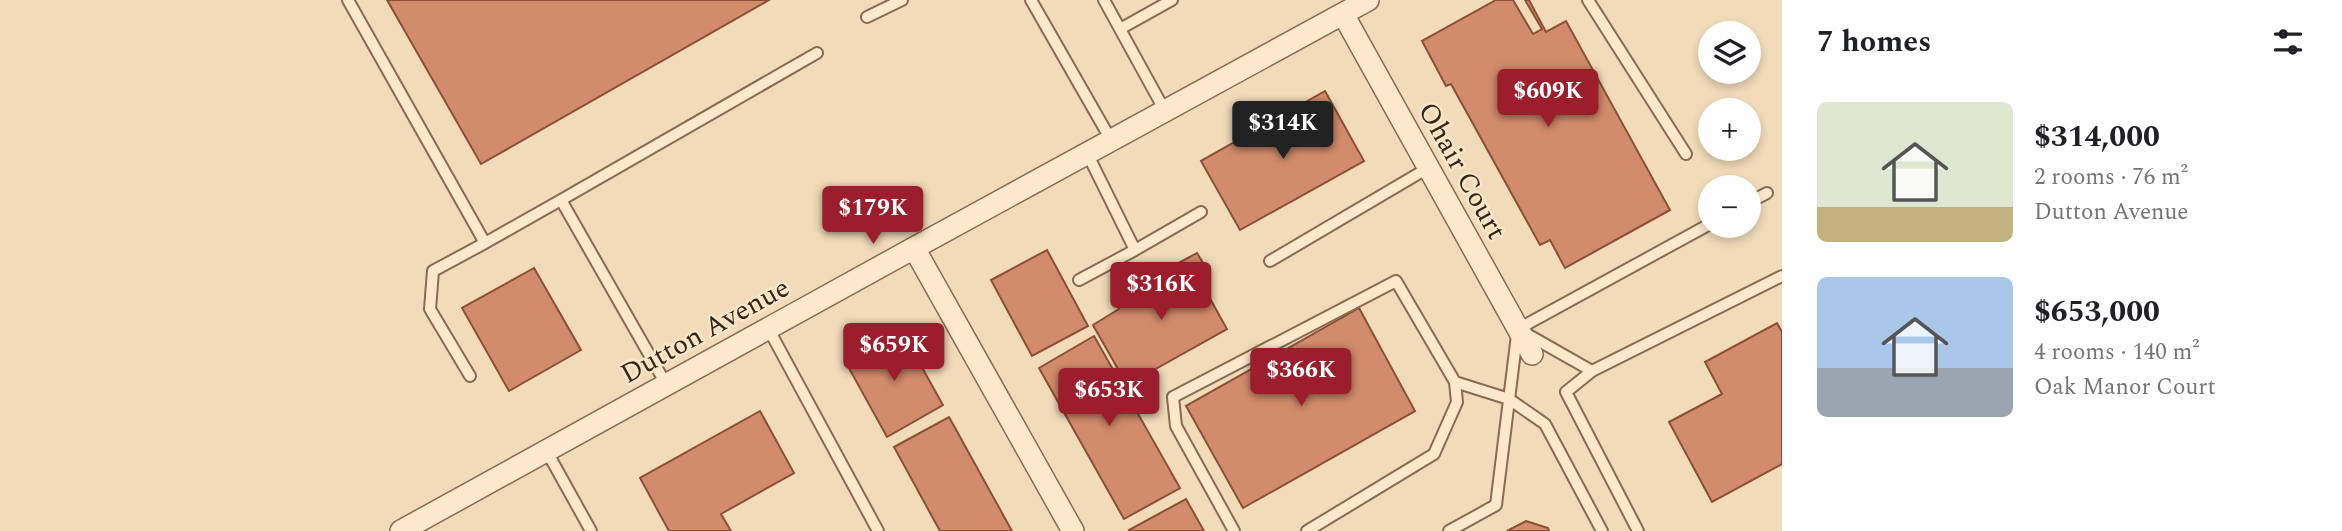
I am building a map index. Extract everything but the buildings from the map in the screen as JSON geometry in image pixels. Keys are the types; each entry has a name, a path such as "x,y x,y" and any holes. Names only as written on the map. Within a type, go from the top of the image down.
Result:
{"street":[{"name":"Dutton Avenue","path":"401,531 1368,0"},
{"name":"Ohair Court","path":"1343,15 1532,354"},
{"path":"914,248 1073,531"}],"lane":[{"path":"348,0 485,243"},
{"path":"867,17 902,0"},
{"path":"1031,0 1111,141"},
{"path":"1104,0 1165,111"},
{"path":"1120,29 1172,0"},
{"path":"1588,0 1686,155"},
{"path":"470,376 430,309 433,271 817,53"},
{"path":"1087,153 1135,250"},
{"path":"1270,261 1428,168"},
{"path":"1761,196 1766,193"},
{"path":"561,200 666,384"},
{"path":"1079,280 1201,212"},
{"path":"1518,329 1698,231"},
{"path":"1637,531 1566,391 1592,371 1782,276"},
{"path":"1234,531 1175,426 1173,397 1396,281 1455,382 1457,402 1434,454 1307,531"},
{"path":"768,328 878,531"},
{"path":"1518,329 1592,371"},
{"path":"1449,531 1496,505 1518,329"},
{"path":"1455,382 1509,400 1545,425 1602,531"},
{"path":"546,450 591,531"}]}
